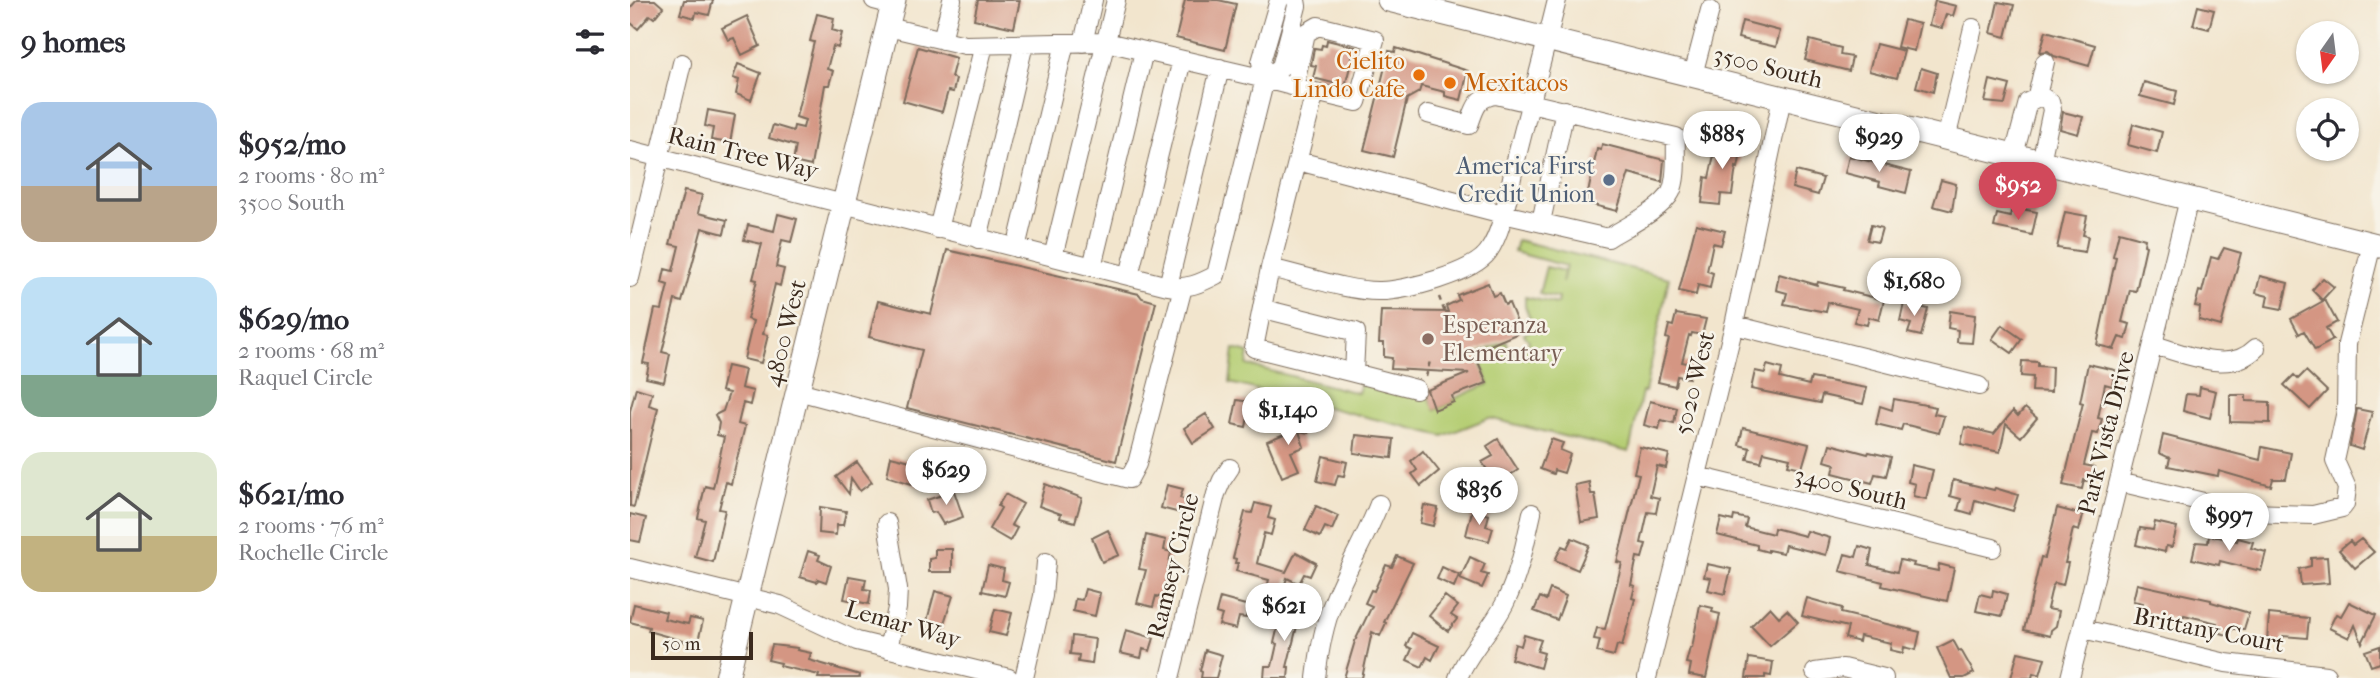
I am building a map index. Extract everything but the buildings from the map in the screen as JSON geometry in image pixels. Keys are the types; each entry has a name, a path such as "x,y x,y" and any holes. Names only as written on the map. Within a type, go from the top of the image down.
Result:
{"main road":[{"name":"3500 South","path":"1389,0 1436,6 1547,39 2376,245"},
{"name":"4800 West","path":"727,678 844,204 887,8"}],"street":[{"path":"942,40 952,0"},
{"path":"1016,248 1074,43 1093,0"},
{"path":"1053,257 1116,0"},
{"path":"1176,287 1197,285 1216,275 1265,79 1261,62 1279,0"},
{"path":"1265,79 1281,67 1297,6 1296,0"},
{"path":"1270,268 1363,290 1395,290 1462,272 1488,253 1503,214 1557,0"},
{"path":"887,8 942,40 965,46 1106,42 1220,68 1294,87 1357,102 1376,40 1318,26 1306,33 1294,87"},
{"path":"1693,75 1710,10"},
{"path":"1946,139 1973,28"},
{"path":"978,239 1024,44"},
{"path":"938,229 984,45"},
{"path":"1093,267 1144,51"},
{"path":"1129,276 1182,60"},
{"path":"2014,155 2024,111 2028,102 2037,96 2045,62"},
{"path":"630,278 682,63"},
{"path":"798,391 1129,479 1138,464 1220,68"},
{"path":"1315,92 1270,268 1264,309 1254,348 1420,386"},
{"path":"1297,161 1608,238 1663,202 1671,192 1675,172 1676,137 1496,95 1481,98 1476,104 1469,125 1428,114"},
{"path":"2037,96 2050,102 2052,110 2041,162"},
{"name":"5020 West","path":"1647,678 1734,325 1782,98"},
{"path":"1541,222 1565,110"},
{"name":"Rain Tree Way","path":"630,150 1176,287"},
{"name":"Park Vista Drive","path":"2070,678 2189,199"},
{"path":"2119,482 2232,510 2266,515 2312,515 2342,508 2347,488 2335,461 2346,411 2347,344 2376,245"},
{"path":"1264,309 1356,332 1354,373"},
{"path":"1734,325 1979,386"},
{"path":"2153,345 2222,362 2238,360 2256,348"},
{"name":"Ramsey Circle","path":"1170,678 1216,494 1230,468"},
{"name":"3400 South","path":"1697,475 1993,548"},
{"path":"1316,678 1318,657 1332,605 1369,532 1379,504"},
{"path":"1458,678 1466,659 1505,605 1516,579 1532,513"},
{"path":"887,523 898,589 897,608 888,649"},
{"path":"1024,678 1043,596 1046,562"},
{"name":"Lemar Way","path":"630,568 780,605 842,635 1009,678"},
{"name":"Brittany Court","path":"2083,629 2226,663 2326,675"},
{"path":"1815,672 1843,668 1884,678"}],"path":[{"path":"1439,297 1447,318"},
{"path":"1420,386 1430,361"}],"green space":[{"path":"1517,240 1669,278 1645,392 1642,392 1629,452 1489,418 1443,436 1230,383 1234,349 1249,353 1247,365 1358,393 1361,383 1424,395 1427,393 1435,410 1454,402 1453,399 1489,384 1477,354 1507,341 1513,353 1521,354 1527,349 1529,341 1524,334 1534,328 1525,306 1525,297 1557,304 1558,298 1539,294 1546,267 1564,271 1562,283 1566,266 1514,252"}],"place":[{"name":"Cielito Lindo Cafe","path":"1419,75"},
{"name":"Mexitacos","path":"1450,83"},
{"name":"America First Credit Union","path":"1609,180"},
{"name":"Esperanza Elementary","path":"1428,339"}]}
